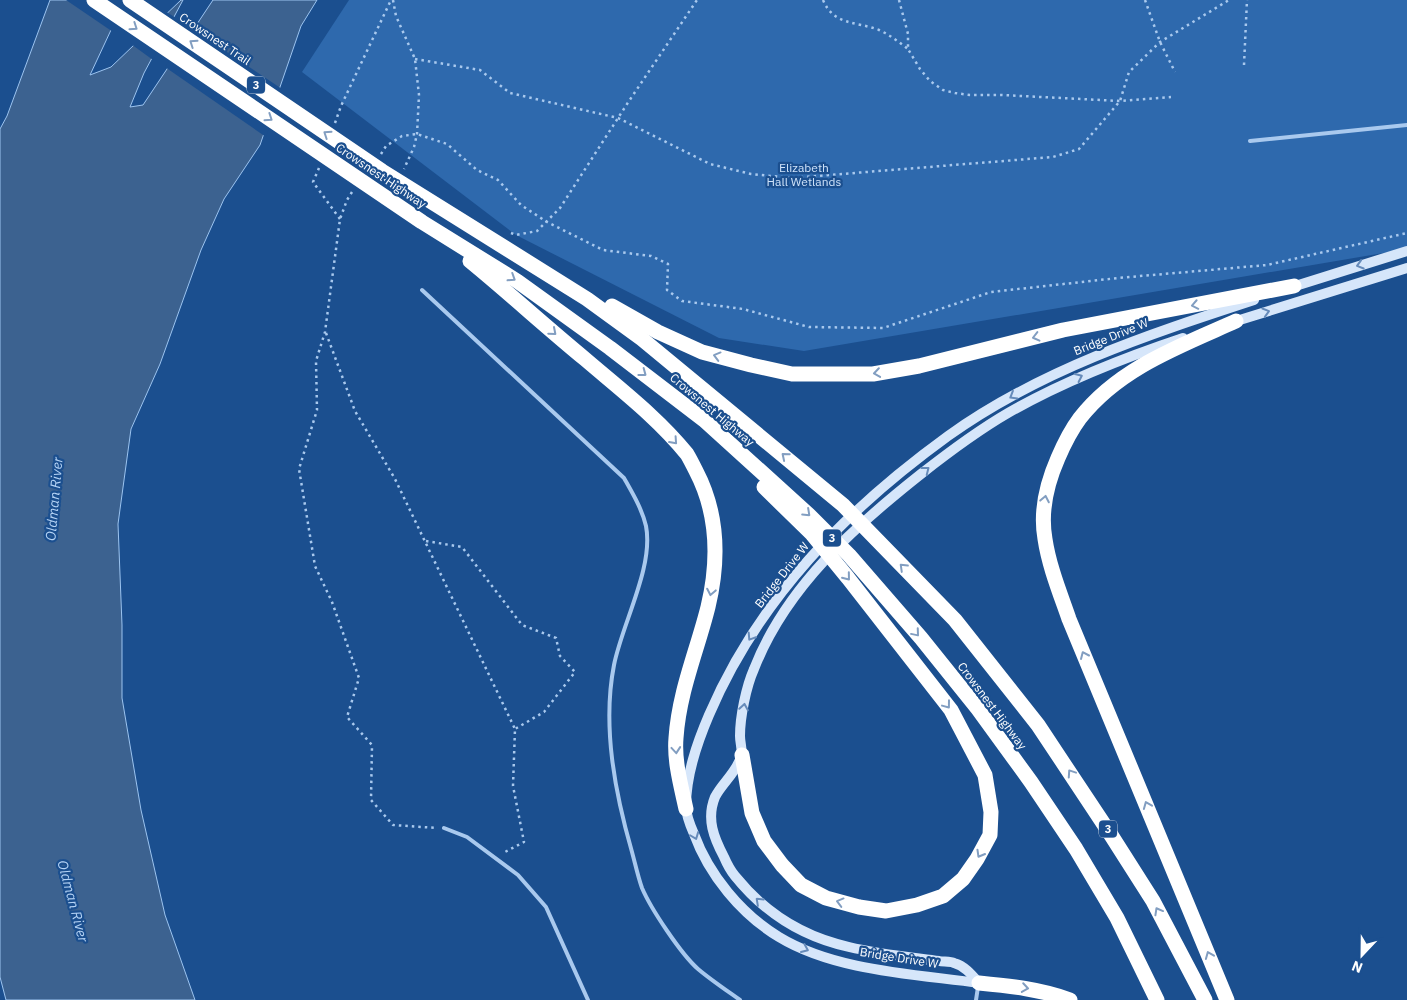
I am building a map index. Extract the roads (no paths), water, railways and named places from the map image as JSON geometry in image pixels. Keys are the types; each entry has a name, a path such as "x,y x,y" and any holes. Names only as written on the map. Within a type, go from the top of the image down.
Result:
{"highway":[{"name":"Crowsnest Highway","path":"94,0 422,222 517,281 610,348 704,420 809,515 849,555 921,638 983,716 1031,782 1071,841 1117,918 1157,1000"},
{"name":"Crowsnest Trail","path":"130,0 382,171"},
{"name":"Crowsnest Highway","path":"382,171 587,299 642,339 778,449 843,505 954,620 1038,725 1153,901 1205,1000"},
{"path":"382,171 658,332 702,352 792,374 873,374 910,367 1063,330 1294,286"},
{"path":"422,222 639,405 688,455 704,486 712,518 716,550 708,607 679,708 675,740 679,777 686,809"},
{"path":"1228,1000 1069,619 1054,576 1044,538 1044,506 1050,475 1065,443 1080,418 1101,396 1126,375 1159,355 1236,321"},
{"path":"667,391 812,534 951,710 985,775 991,812 990,835 963,879 943,896 917,905 886,911 859,907 826,898 801,884 782,865 764,841 752,813 742,755"},
{"path":"978,982 1025,987 1070,1000"}],"street":[{"name":"Bridge Drive W","path":"978,982 878,969 841,961 810,951 779,937 760,923 736,901 717,878 700,852 686,809 688,784 702,731 718,694 745,646 808,559 835,530 878,491 949,436 1026,389 1067,368 1152,333 1407,251"},
{"name":"Bridge Drive W","path":"742,755 740,735 752,671 768,637 798,592 820,564 888,500 974,435 1008,413 1082,375 1129,356 1407,268"},
{"path":"742,755 733,774 724,783 715,797 710,816 713,836 732,873 759,902 784,922 816,937 847,947 884,954 954,962 968,970 978,982"}],"lane":[{"path":"1250,141 1407,125"},
{"path":"422,290 624,478 638,504 646,527 647,554 614,665 610,705 611,744 627,836 642,888 666,930 696,968 740,1000"},
{"path":"444,828 468,836 518,875 546,907 588,1000"},
{"path":"976,1000 978,982"}],"water":[{"name":"Oldman River","path":"50,0 125,0 90,75 111,67 183,0 144,73 130,107 143,105 213,0 317,0 301,26 260,145 224,199 201,250 160,364 131,429 118,524 122,625 122,698 141,810 165,915 195,1000 6,1000 0,977 0,129 7,116"}],"park label":[{"name":"Elizabeth Hall Wetlands","path":"804,175"}]}
